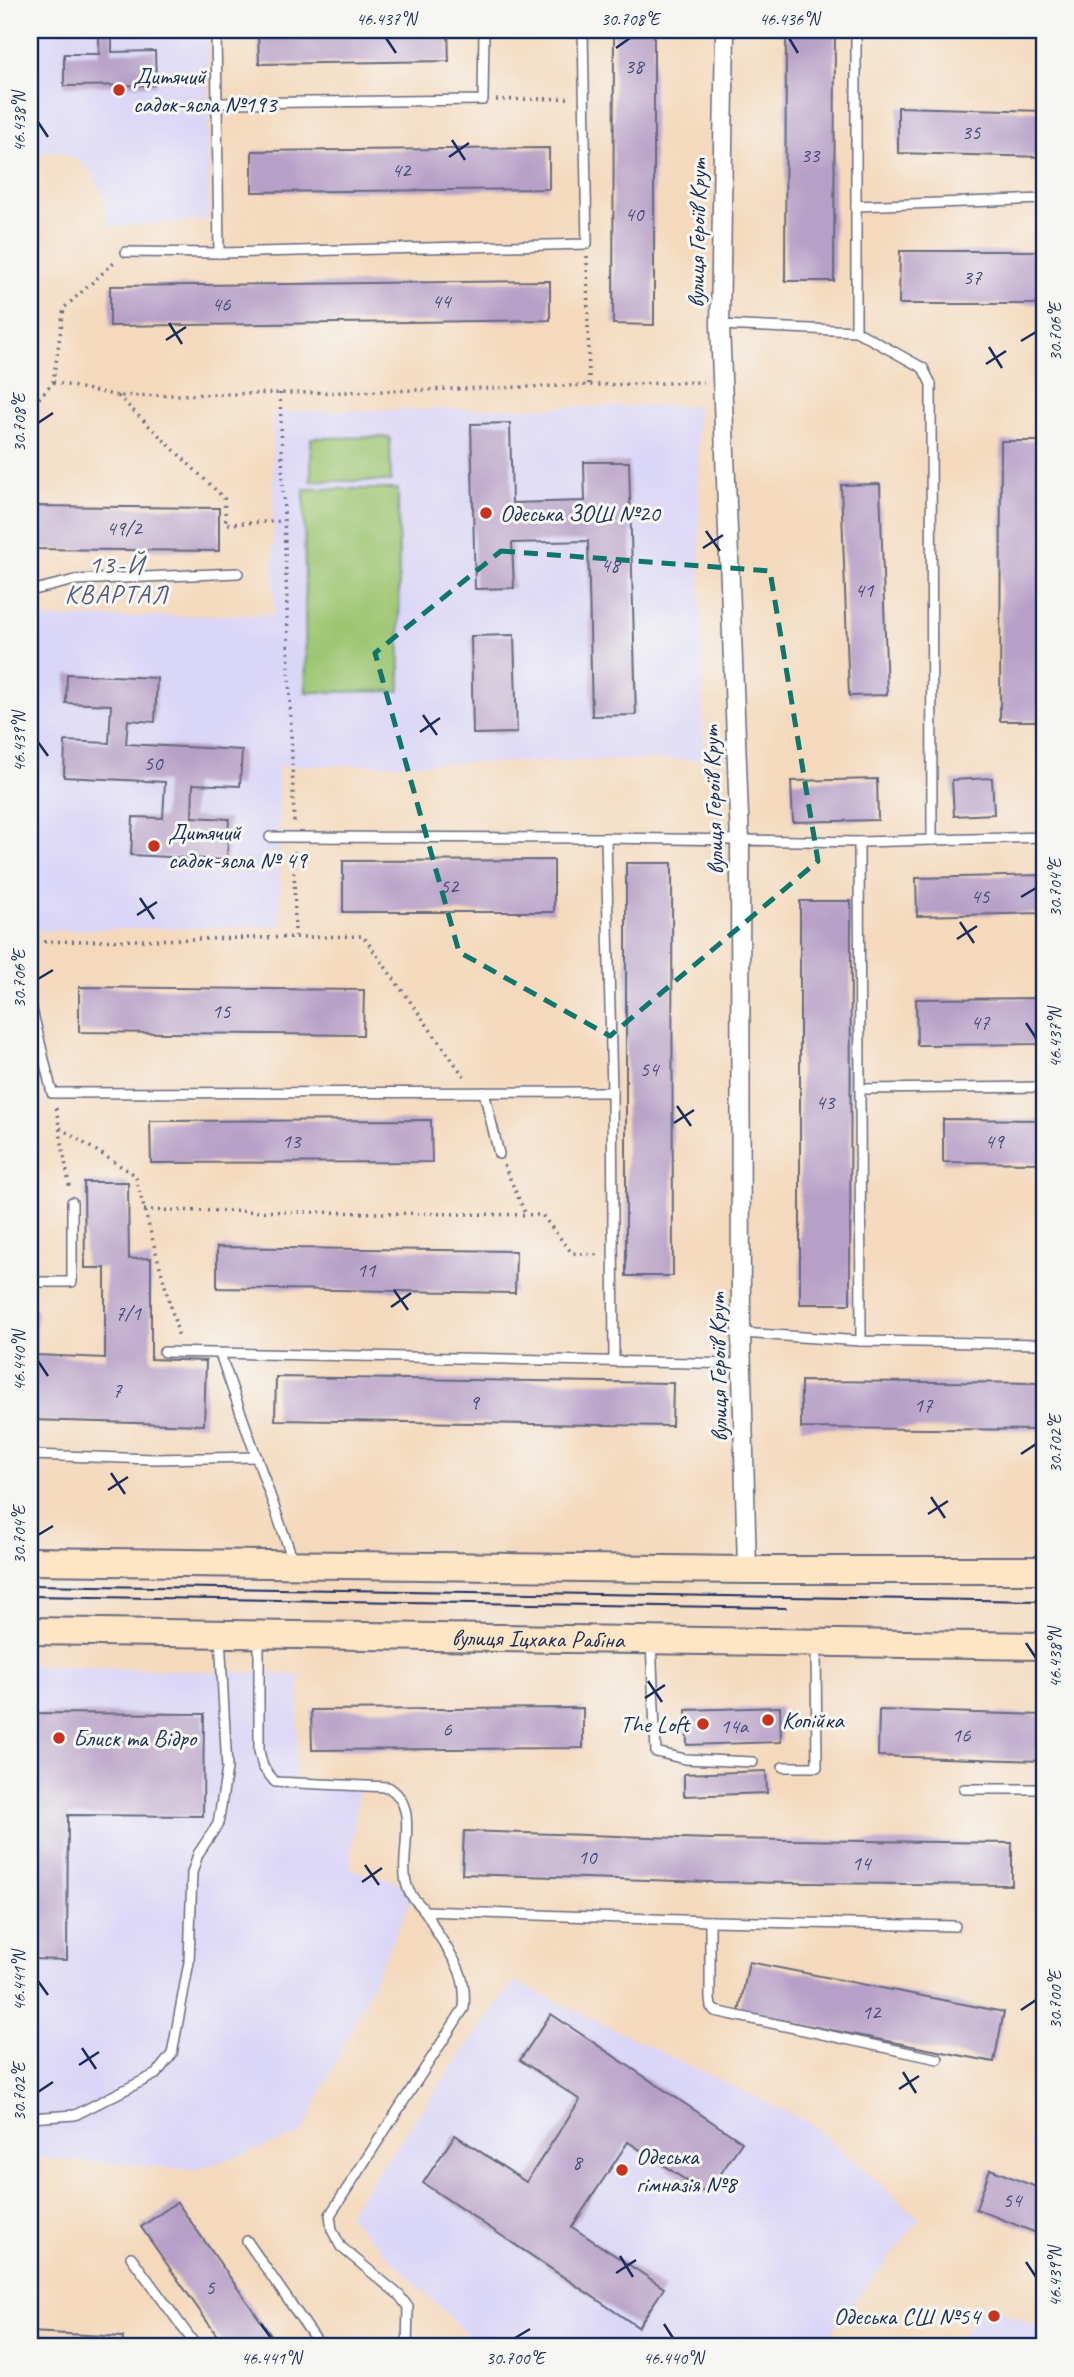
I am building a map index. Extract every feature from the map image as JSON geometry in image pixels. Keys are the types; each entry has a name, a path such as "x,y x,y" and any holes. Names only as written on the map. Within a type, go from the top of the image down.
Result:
{"main road":[{"path":"30,1561 747,1570 1044,1570"},
{"name":"вулиця Іцхака Рабіна","path":"30,1631 1044,1646"}],"street":[{"name":"вулиця Героїв Крут","path":"725,30 720,325 740,842 741,1364 747,1570"}],"lane":[{"path":"216,30 219,253"},
{"path":"217,103 483,100 484,30"},
{"path":"126,252 219,253 587,243 583,30"},
{"path":"856,30 856,331"},
{"path":"976,30 988,30"},
{"path":"856,206 1044,199"},
{"path":"720,325 856,331 923,368 931,384 932,840"},
{"path":"30,591 75,580 238,573"},
{"path":"270,837 859,842 1044,837"},
{"path":"606,838 614,1361"},
{"path":"859,842 861,1341"},
{"path":"30,1001 52,1093 612,1093"},
{"path":"860,1089 1044,1087"},
{"path":"480,1092 499,1154"},
{"path":"30,1282 72,1282 72,1202"},
{"path":"741,1334 861,1341 1044,1344"},
{"path":"164,1352 741,1364"},
{"path":"220,1354 295,1565"},
{"path":"30,1455 257,1457"},
{"path":"30,2118 75,2115 156,2074 172,2054 189,1962 192,1873 198,1854 218,1824 227,1769 220,1635"},
{"path":"259,1636 259,1751 263,1767 275,1782 388,1787 398,1793 406,1808 407,1887 461,1969 466,1992 464,2008 330,2216 332,2230 341,2247 399,2295 408,2306 407,2347"},
{"path":"651,1641 656,1752 685,1759 753,1762"},
{"path":"783,1767 817,1767 816,1643"},
{"path":"964,1789 1044,1789"},
{"path":"425,1911 955,1926"},
{"path":"710,1921 710,1999 711,2007 715,2011 938,2059"},
{"path":"247,2241 321,2347"},
{"path":"131,2257 197,2347"}],"path":[{"path":"483,100 585,98"},
{"path":"587,243 589,385"},
{"path":"30,409 52,382 64,308 126,252"},
{"path":"52,382 118,396 721,381"},
{"path":"280,393 295,936"},
{"path":"118,396 224,498 226,524 284,521"},
{"path":"30,942 363,936 480,1092"},
{"path":"52,1093 72,1202"},
{"path":"60,1128 135,1175 183,1353"},
{"path":"499,1154 526,1214"},
{"path":"144,1210 542,1215 572,1254 613,1256"}],"highlighted area":[{"path":"501,551 770,571 818,861 610,1036 459,952 375,653"}],"shaded area":[{"name":"Дитячий садок-ясла №193","path":"30,30 208,30 209,220 107,227 107,210 102,192 94,176 82,164 60,152 30,151"},
{"name":"Одеська ЗОШ №20","path":"697,405 704,759 278,766 281,926 30,931 30,619 274,614 272,412"},
{"path":"30,1665 300,1675 295,1782 359,1784 350,1869 417,1888 302,2134 196,2170 30,2157"},
{"name":"Одеська гімназія №8","path":"514,1981 813,2125 920,2219 819,2347 479,2347 347,2215"},
{"path":"1044,2072 1044,2154 1030,2148"},
{"name":"Одеська СШ №54","path":"983,2304 1044,2329 1044,2347 955,2347"}],"green space":[{"path":"390,437 391,481 311,481 311,438"},
{"path":"304,489 398,489 400,691 306,692"}],"building":[{"path":"99,30 112,30 112,52 155,51 156,85 64,86 64,54 99,54"},
{"path":"258,30 448,30 449,61 259,64"},
{"path":"614,30 654,30 654,325 613,324"},
{"path":"786,30 835,30 834,281 785,281"},
{"path":"898,107 1044,111 1044,157 898,153"},
{"path":"549,148 549,189 252,192 252,151"},
{"path":"900,251 1044,251 1044,304 899,304"},
{"path":"550,281 550,320 110,326 110,286"},
{"path":"510,423 512,503 585,501 584,462 629,462 636,715 592,716 588,541 512,543 514,588 475,589 471,424"},
{"path":"1001,441 1044,441 1042,721 1000,721"},
{"path":"880,484 887,695 849,696 841,485"},
{"path":"30,506 219,508 219,551 30,549"},
{"path":"514,635 517,733 473,734 471,636"},
{"path":"67,674 157,678 155,722 128,720 126,744 242,750 240,786 193,784 192,817 229,819 227,860 131,855 133,817 163,818 165,782 64,777 65,741 109,743 111,705 66,703"},
{"path":"992,778 994,814 954,816 952,780"},
{"path":"877,779 878,820 793,822 791,781"},
{"path":"554,860 554,912 343,912 343,861"},
{"path":"626,863 672,863 673,1276 626,1276"},
{"path":"1044,875 1044,913 917,916 916,878"},
{"path":"800,901 851,901 850,1304 800,1304"},
{"path":"79,987 364,990 363,1035 79,1032"},
{"path":"1044,998 1044,1044 917,1045 916,999"},
{"path":"943,1119 1044,1120 1044,1163 943,1162"},
{"path":"431,1120 432,1162 151,1163 150,1121"},
{"path":"84,1182 128,1182 129,1259 151,1258 151,1359 206,1361 204,1425 30,1420 30,1308 37,1309 36,1355 105,1358 105,1268 85,1268"},
{"path":"217,1247 516,1251 515,1293 217,1288"},
{"path":"276,1377 673,1383 672,1426 275,1420"},
{"path":"801,1381 1044,1383 1044,1430 801,1428"},
{"path":"780,1707 781,1742 687,1745 686,1710"},
{"path":"583,1708 583,1748 312,1750 311,1710"},
{"path":"879,1710 1044,1715 1044,1761 878,1756"},
{"path":"30,1713 204,1714 203,1816 68,1815 67,1960 30,1959"},
{"path":"766,1771 767,1793 684,1796 684,1774"},
{"path":"464,1831 711,1839 1012,1843 1012,1885 710,1882 462,1874"},
{"path":"749,1962 1004,2012 994,2062 739,2012"},
{"path":"551,2014 742,2142 707,2194 628,2142 572,2227 664,2288 638,2327 423,2183 455,2135 526,2182 580,2100 520,2060"},
{"path":"990,2169 1044,2190 1044,2236 976,2209"},
{"path":"30,2189 33,2189 32,2219 30,2219"},
{"path":"177,2202 279,2347 225,2347 141,2227"},
{"path":"30,2332 123,2337 122,2347 30,2347"}],"tram line":[{"path":"30,1585 1044,1601"},
{"path":"30,1596 786,1608"}],"place":[{"name":"Дитячий садок-ясла №193","path":"119,90"},
{"name":"Одеська ЗОШ №20","path":"486,513"},
{"name":"Дитячий садок-ясла № 49","path":"154,846"},
{"name":"Копійка","path":"768,1720"},
{"name":"The Loft","path":"703,1724"},
{"name":"Блиск та Відро","path":"59,1738"},
{"name":"Одеська гімназія №8","path":"622,2170"},
{"name":"Одеська СШ №54","path":"994,2316"}],"district":[{"name":"13-Й КВАРТАЛ","path":"117,579"}]}
